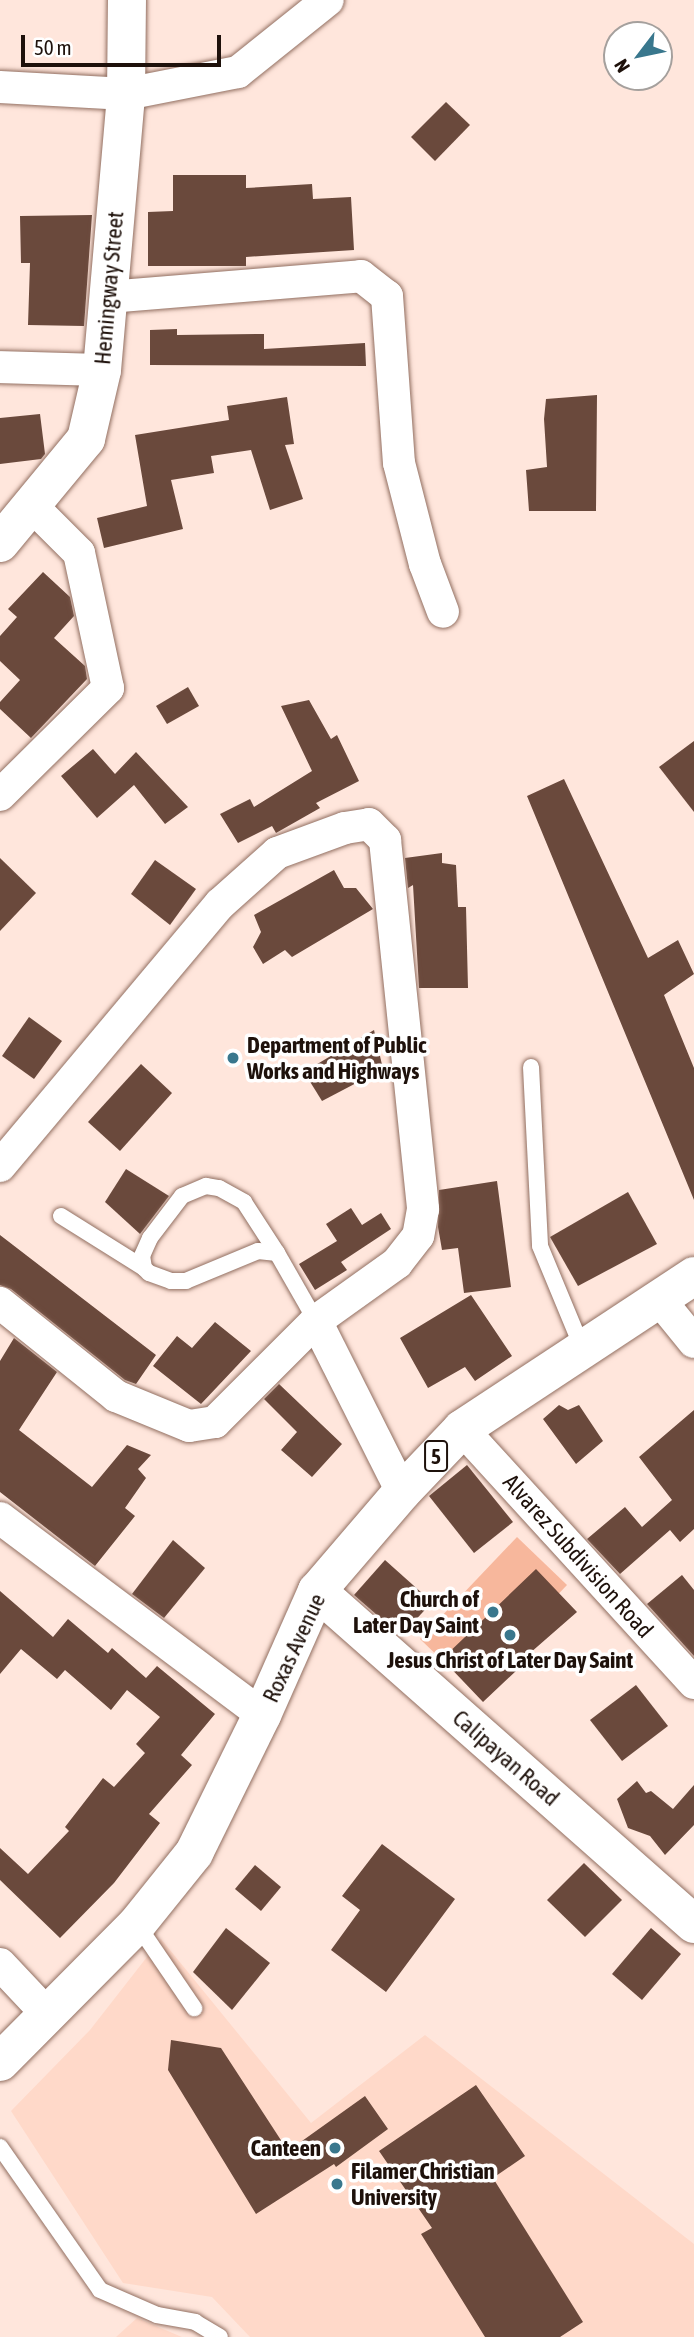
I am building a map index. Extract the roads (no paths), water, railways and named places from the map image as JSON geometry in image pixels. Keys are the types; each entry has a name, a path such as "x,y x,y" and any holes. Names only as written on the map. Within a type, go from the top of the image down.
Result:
{"main road":[{"name":"Hemingway Street","path":"0,543 86,439 102,370 126,94 127,0"},
{"name":"Roxas Avenue","path":"0,2062 137,1924 194,1853 262,1715 317,1591 402,1492 462,1429 694,1276"},
{"name":"Calipayan Road","path":"317,1591 694,1924"}],"street":[{"path":"0,87 126,94 238,72 328,0"},
{"path":"108,296 361,276 387,296 399,463 425,564 443,612"},
{"path":"0,368 102,370"},
{"path":"0,795 108,688 79,553 32,506"},
{"path":"0,1303 116,1396 189,1426 215,1422 316,1321 397,1263 418,1236 423,1209 385,840 369,824 345,828 277,853 220,904 1,1164"},
{"path":"660,1300 694,1342"},
{"path":"316,1321 402,1492"},
{"name":"Alvarez Subdivision Road","path":"462,1429 694,1683"},
{"path":"0,1518 262,1715"},
{"path":"0,1964 47,2015"}],"lane":[{"path":"531,1067 540,1246 583,1350"},
{"path":"144,1268 142,1256 150,1238 182,1196 206,1186 219,1188 244,1202 316,1321"},
{"path":"61,1216 161,1278 186,1281 258,1251 277,1253"},
{"path":"137,1924 194,2008"},
{"path":"0,2147 100,2290 157,2315 195,2322 220,2337"}],"place":[{"name":"Department of Public Works and Highways","path":"233,1058"},
{"name":"Church of Later Day Saint","path":"493,1612"},
{"name":"Jesus Christ of Later Day Saint","path":"510,1635"},
{"name":"Canteen","path":"335,2148"},
{"name":"Filamer Christian University","path":"337,2184"}]}
